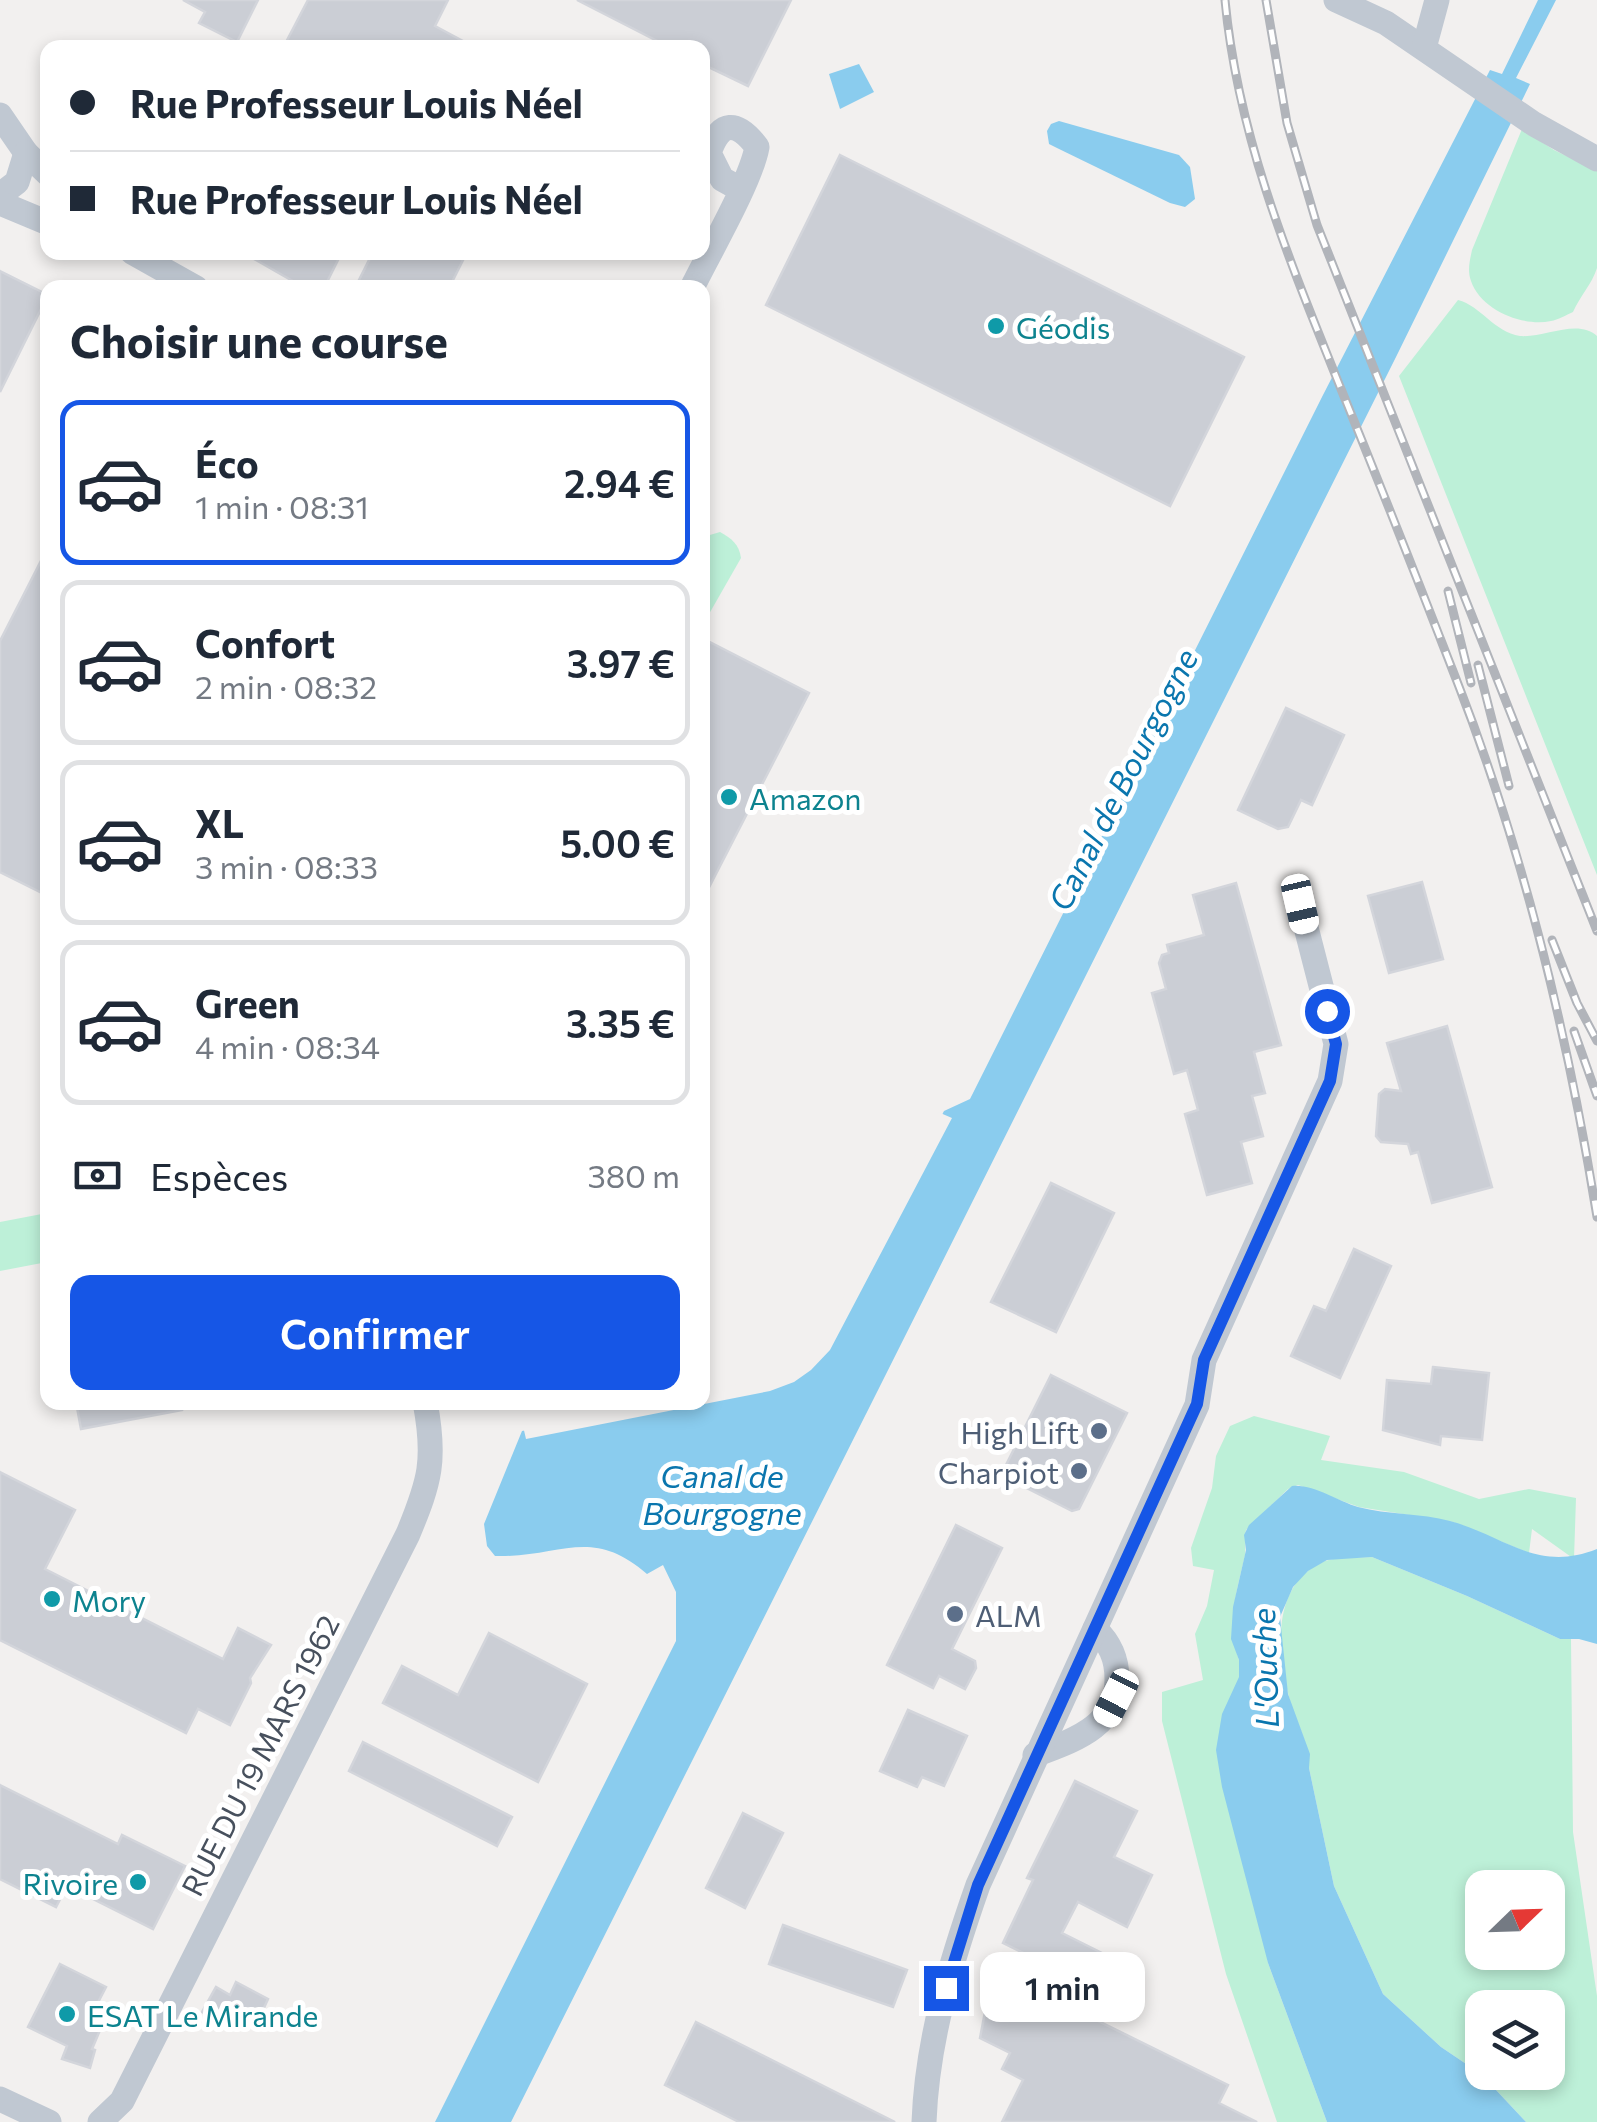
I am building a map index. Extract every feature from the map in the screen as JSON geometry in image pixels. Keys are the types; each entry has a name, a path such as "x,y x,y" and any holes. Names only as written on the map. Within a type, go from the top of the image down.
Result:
{"street":[{"path":"1336,0 1386,22 1534,124 1597,159"},
{"path":"1386,22 1401,0"},
{"path":"1424,48 1437,0"},
{"path":"0,115 40,166"},
{"path":"0,195 17,182 26,153"},
{"path":"710,251 740,189"},
{"path":"0,203 40,220"},
{"path":"142,260 181,280"},
{"path":"924,2122 928,2065 955,1951 978,1885 1197,1404 1204,1360 1330,1081 1336,1044 1300,904"},
{"name":"RUE DU 19 MARS 1962","path":"100,2122 122,2101 408,1534 432,1464 426,1410"},
{"path":"1035,1755 1081,1737 1106,1718 1116,1698 1117,1673 1110,1643 1095,1629"},
{"path":"0,2099 49,2122"}],"green space":[{"path":"1522,129 1597,171 1597,268 1573,312 1551,321 1516,319 1493,308 1476,291 1469,273 1472,250"},
{"path":"1458,300 1511,334 1529,336 1580,329 1597,336 1597,875 1399,376"},
{"path":"720,532 734,542 741,558 710,612 710,535"},
{"path":"40,1214 40,1263 0,1271 0,1222"},
{"path":"1254,1416 1330,1436 1321,1460 1404,1472 1479,1499 1529,1489 1576,1498 1574,1559 1532,1529 1529,1553 1453,1522 1359,1507 1298,1485 1288,1489 1246,1530 1233,1633 1239,1660 1268,1963 1327,2122 1277,2122 1226,1974 1162,1721 1162,1692 1203,1680 1195,1634 1207,1606 1214,1570 1193,1566 1191,1548 1212,1488 1216,1456 1230,1426"},
{"path":"1372,1557 1560,1639 1571,1639 1573,1832 1597,1996 1597,2122 1526,2122 1496,2090 1565,2090 1565,1990 1465,1990 1465,2063 1441,2047 1383,1994 1334,1886 1307,1748 1284,1675 1281,1637 1282,1618 1295,1584 1325,1561"}],"water":[{"name":"Canal de Bourgogne","path":"1538,0 1556,0 1516,78 1530,84 1396,357 511,2122 435,2122 676,1641 676,1592 663,1565 647,1574 627,1559 591,1547 495,1556 487,1546 484,1524 522,1431 632,1410 710,1410 710,1400 790,1376 824,1346 944,1111 970,1099 1490,70 1502,74"},
{"path":"859,64 874,92 840,109 829,74"},
{"path":"1059,121 1179,155 1190,167 1195,199 1185,207 1170,203 1049,144 1047,131"},
{"name":"L'Ouche","path":"1292,1486 1309,1488 1369,1510 1450,1521 1539,1555 1576,1555 1597,1549 1597,1644 1560,1639 1372,1557 1327,1560 1308,1571 1293,1587 1280,1617 1288,1694 1310,1754 1309,1768 1334,1886 1383,1994 1441,2047 1465,2063 1465,2090 1496,2090 1526,2122 1327,2122 1268,1963 1216,1750 1222,1714 1239,1677 1239,1660 1231,1639 1233,1607 1249,1525"}],"pier":[{"path":"938,1112 952,1118 830,1350 794,1382 710,1403 710,1390 766,1379 803,1361 820,1343"},
{"path":"603,1410 673,1410 526,1439 523,1426"}],"building":[{"path":"183,0 258,0 238,40 199,23 205,12"},
{"path":"308,0 448,0 435,26 461,40 287,40"},
{"path":"577,0 791,0 748,86 710,68 710,40 655,40"},
{"name":"Géodis","path":"840,155 1244,357 1170,506 766,305"},
{"path":"256,260 338,260 328,280 291,280"},
{"path":"369,260 463,260 453,280 359,280"},
{"path":"0,271 40,291 40,311 0,392"},
{"path":"40,563 40,892 0,872 0,641"},
{"name":"Amazon","path":"710,642 809,693 710,885"},
{"path":"1286,708 1344,735 1312,805 1301,800 1288,827 1278,829 1238,810"},
{"path":"1422,882 1443,959 1389,973 1368,896"},
{"path":"1236,883 1281,1045 1254,1052 1265,1093 1252,1096 1263,1136 1241,1142 1252,1183 1207,1195 1185,1114 1198,1110 1187,1070 1174,1074 1152,993 1166,989 1159,963 1162,955 1169,953 1167,945 1204,935 1193,895"},
{"path":"1447,1026 1492,1187 1432,1203 1418,1152 1411,1154 1408,1144 1381,1142 1376,1136 1379,1094 1385,1089 1401,1091 1387,1043"},
{"path":"1051,1183 1114,1213 1056,1332 991,1302"},
{"path":"1354,1249 1391,1266 1340,1378 1291,1356 1314,1306 1326,1311"},
{"path":"1433,1367 1489,1373 1482,1440 1441,1436 1440,1445 1383,1430 1387,1380 1431,1384"},
{"path":"1051,1375 1127,1413 1079,1509 1072,1511 1001,1475"},
{"path":"77,1410 182,1410 81,1429"},
{"name":"Mory","path":"0,1472 75,1510 45,1569 223,1659 238,1628 271,1645 250,1678 230,1725 198,1709 186,1733 0,1640"},
{"path":"956,1525 1002,1548 952,1649 975,1661 976,1668 965,1689 939,1676 933,1688 887,1665"},
{"path":"489,1633 587,1684 538,1782 383,1703 402,1666 458,1695"},
{"path":"908,1710 967,1736 944,1786 922,1777 917,1787 880,1771"},
{"path":"363,1742 512,1817 497,1846 349,1771"},
{"path":"1075,1781 1137,1811 1114,1857 1152,1875 1127,1927 1078,1902 1062,1933 1122,1963 1107,1994 1003,1943 1033,1880 1027,1878"},
{"path":"0,1785 118,1844 122,1835 185,1866 153,1929 67,1886 56,1907 0,1879"},
{"path":"743,1813 783,1833 745,1908 706,1888"},
{"path":"783,1925 907,1970 893,2007 769,1964"},
{"name":"ESAT Le Mirande","path":"60,1964 106,1987 93,2012 106,2016 92,2049 95,2050 90,2068 62,2059 67,2046 28,2027"},
{"path":"1003,1974 1228,2085 1219,2103 1257,2122 1002,2122 1023,2080 1002,2069 1010,2053 980,2038 985,2012"},
{"path":"236,1982 268,1999 256,2025 226,2010 220,2022 202,2012 216,1987 230,1995"},
{"path":"696,2022 895,2122 739,2122 665,2085"}],"railway":[{"path":"1225,0 1241,101 1269,199 1458,684 1504,814 1558,1014 1597,1217"},
{"path":"1266,0 1287,123 1317,225 1597,931"},
{"path":"1448,591 1471,683"},
{"path":"1478,665 1509,786"},
{"path":"1552,940 1597,1041"},
{"path":"1574,1031 1597,1096"}],"place":[{"name":"Géodis","path":"996,326"},
{"name":"Amazon","path":"729,797"},
{"name":"High Lift","path":"1099,1431"},
{"name":"Charpiot","path":"1079,1471"},
{"name":"Mory","path":"52,1599"},
{"name":"ALM","path":"955,1614"},
{"name":"Rivoire","path":"138,1882"},
{"name":"ESAT Le Mirande","path":"67,2014"}],"route":[{"path":"946,1988 978,1885 1197,1404 1204,1360 1330,1081 1336,1044 1327,1011"}]}
